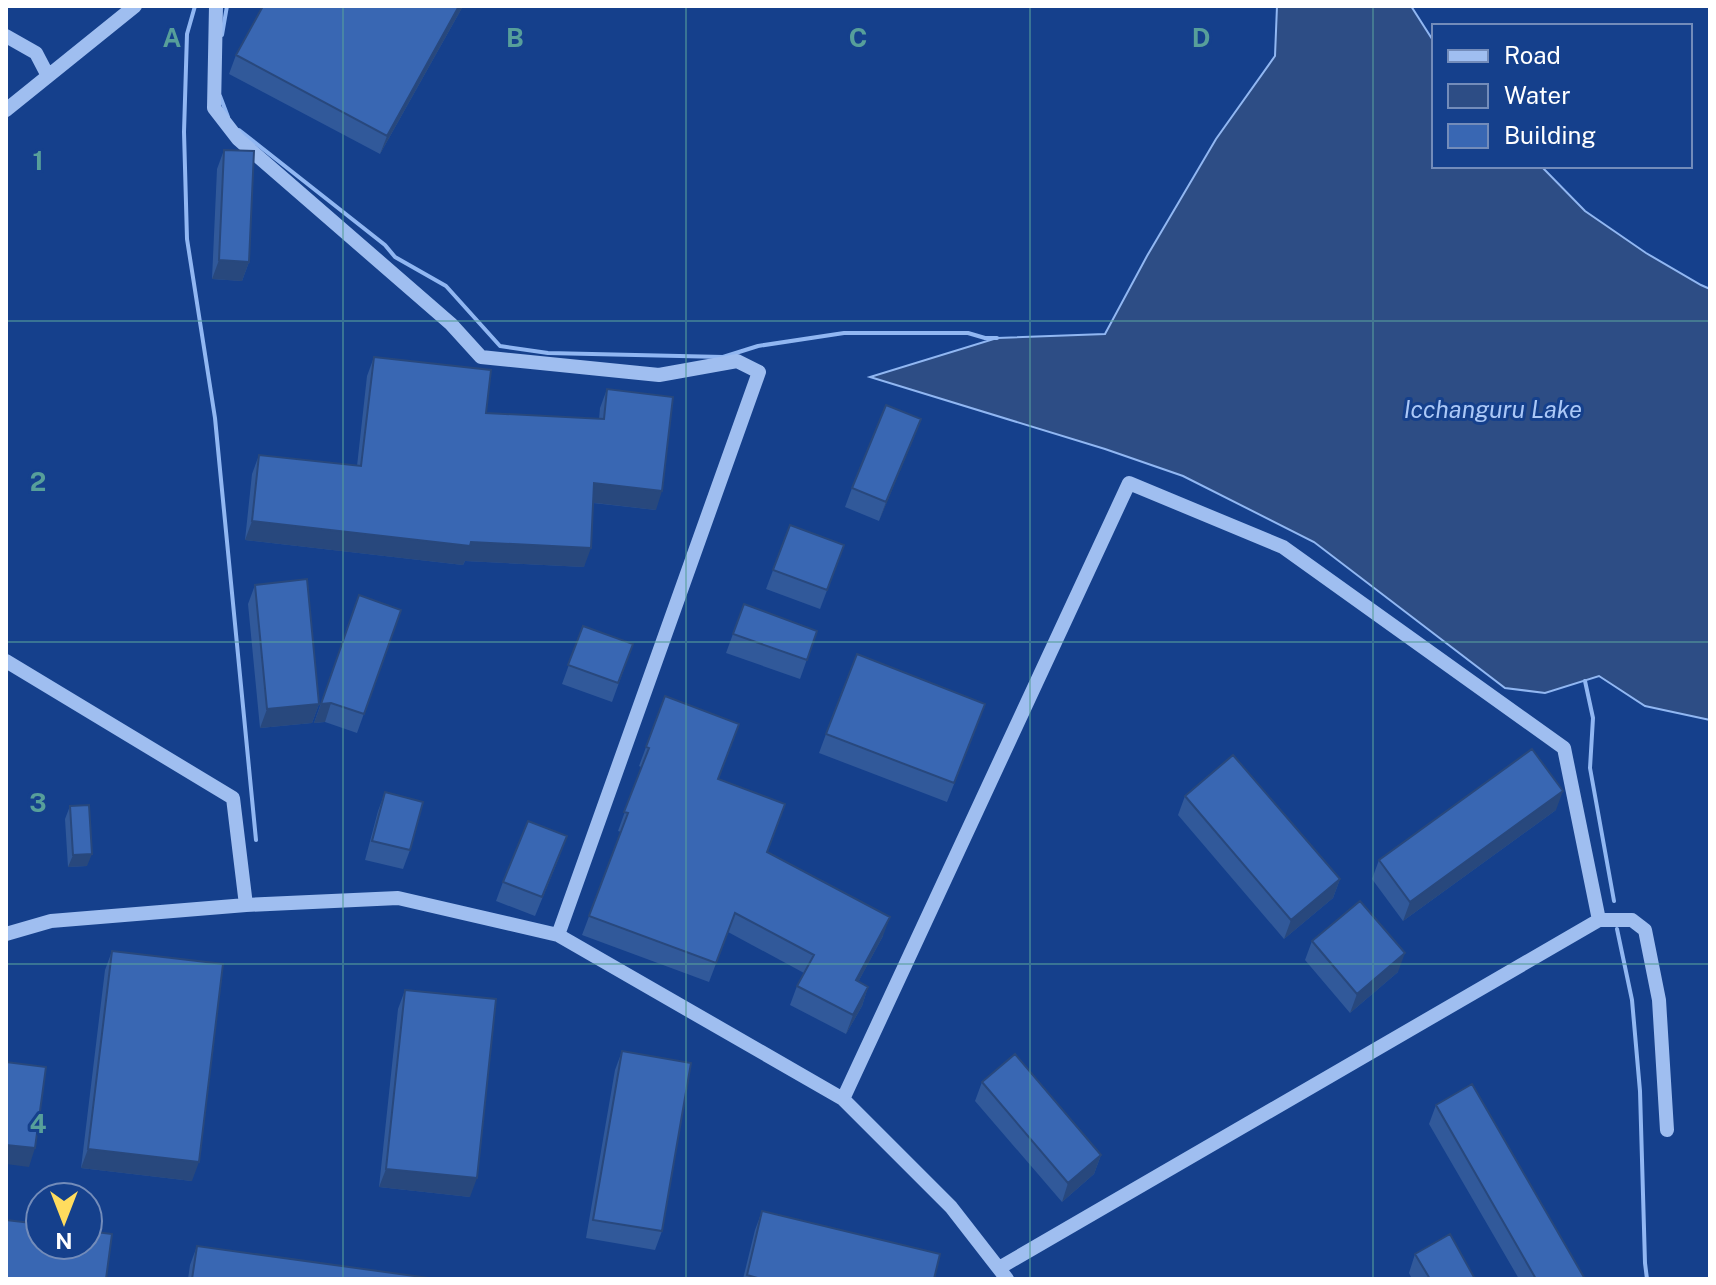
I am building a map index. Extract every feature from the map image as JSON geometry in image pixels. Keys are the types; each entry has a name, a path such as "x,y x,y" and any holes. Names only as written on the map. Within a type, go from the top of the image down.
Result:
{"street":[{"path":"6,110 135,6"},
{"path":"216,6 214,108 238,139 451,324 481,357 659,375 737,361 759,372 558,935"},
{"path":"6,36 36,53 48,76"},
{"path":"843,1099 1129,483 1283,547 1564,748 1599,920"},
{"path":"6,661 233,798 246,905"},
{"path":"6,934 51,921 246,905 398,898 558,935 843,1099 951,1207 1003,1274 1599,920 1632,920 1645,930 1659,1000 1667,1130"}],"water":[{"name":"Icchanguru Lake","path":"1277,6 1411,6 1432,39 1432,168 1543,168 1585,211 1646,253 1710,289 1710,720 1645,706 1599,676 1545,693 1505,688 1314,542 1183,476 870,377 997,338 1105,334 1216,139 1275,56"}],"building":[{"path":"263,6 459,6 387,136 236,55"},
{"path":"224,150 254,151 249,262 219,260"},
{"path":"374,357 491,370 486,413 604,419 607,389 673,397 662,491 594,483 591,548 471,542 470,546 252,521 259,455 361,466"},
{"path":"886,405 921,419 886,502 852,488"},
{"path":"790,525 844,545 827,590 773,570"},
{"path":"307,579 319,704 267,709 255,585"},
{"path":"359,595 401,610 364,714 331,703 321,704"},
{"path":"744,604 817,631 807,660 733,634"},
{"path":"583,626 633,644 618,683 568,665"},
{"path":"857,654 985,704 954,783 826,734"},
{"path":"665,696 739,724 718,779 785,804 767,852 890,917 856,980 868,987 853,1015 797,986 814,955 735,913 716,963 589,916 628,813 624,812"},
{"path":"1532,749 1563,791 1410,902 1379,860"},
{"path":"1233,755 1340,879 1291,920 1185,796"},
{"path":"385,792 423,802 410,850 372,841"},
{"path":"89,805 92,854 73,855 70,806"},
{"path":"528,821 567,836 542,897 503,882"},
{"path":"1360,901 1405,953 1357,994 1312,941"},
{"path":"112,951 223,964 199,1162 88,1149"},
{"path":"405,990 496,999 477,1178 386,1169"},
{"path":"622,1051 691,1063 662,1231 593,1220"},
{"path":"1015,1054 1101,1155 1068,1183 982,1082"},
{"path":"6,1062 46,1067 35,1148 6,1145"},
{"path":"1472,1084 1585,1279 1536,1279 1436,1105"},
{"path":"762,1211 940,1254 934,1279 761,1279 747,1275"},
{"path":"6,1220 24,1222 24,1261 104,1261 104,1233 112,1234 106,1279 6,1279"},
{"path":"1450,1234 1475,1279 1430,1279 1415,1254"},
{"path":"197,1246 436,1279 192,1279"}],"waterway":[{"path":"195,6 187,34 184,132 187,239 215,418 256,840"},
{"path":"222,35 227,6"},
{"path":"220,96 228,117"},
{"path":"239,130 385,245 395,257 446,286 500,346 548,353 723,357 758,346 844,333 968,333 997,338"},
{"path":"1585,681 1593,718 1590,768 1614,901"},
{"path":"1617,929 1632,1000 1640,1091 1647,1279"}]}
